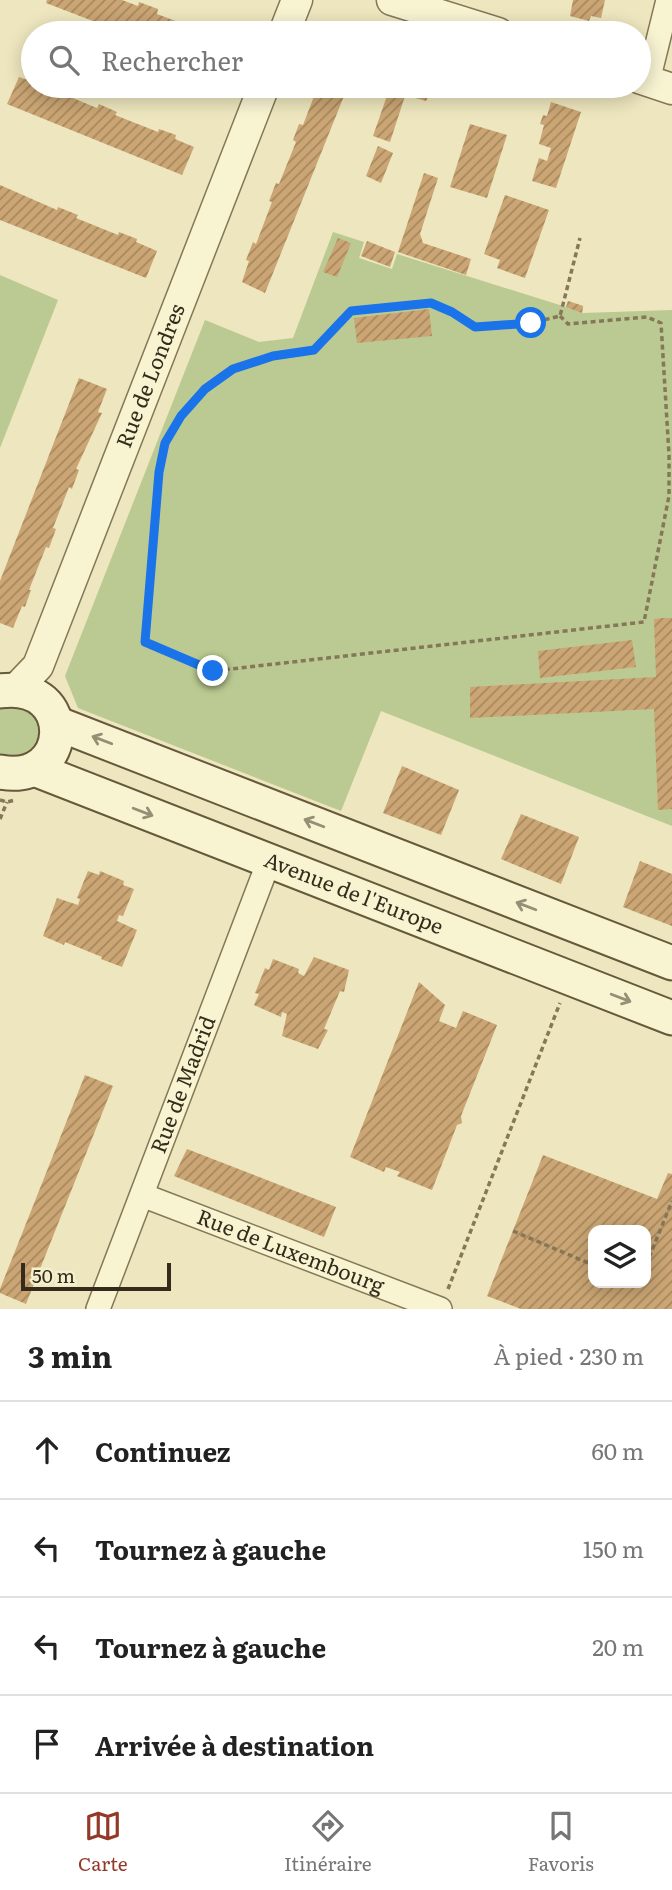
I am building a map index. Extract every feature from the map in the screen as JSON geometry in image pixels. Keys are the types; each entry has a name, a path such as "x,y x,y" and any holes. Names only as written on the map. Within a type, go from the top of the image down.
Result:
{"main road":[{"path":"3,787 12,774 34,769 43,763 54,748 30,693"},
{"path":"30,693 672,963"},
{"name":"Avenue de l'Europe","path":"34,769 672,1018"}],"street":[{"path":"289,21 297,0"},
{"path":"392,0 459,21"},
{"path":"653,83 668,0"},
{"name":"Rue de Londres","path":"30,693 259,98"},
{"name":"Rue de Madrid","path":"98,1309 269,862"},
{"name":"Rue de Luxembourg","path":"142,1195 442,1303"}],"path":[{"path":"560,316 580,238"},
{"path":"431,303 452,312 475,327 531,323 560,316 568,324 647,317 661,323 669,496 644,622 213,671 145,642 159,472 165,443 181,416 205,389 233,369 273,356 314,350 351,311 431,303"},
{"path":"0,819 3,787"},
{"path":"442,1303 570,978"},
{"path":"651,1253 672,1201"},
{"path":"513,1231 588,1263"}],"green space":[{"path":"333,232 364,242 359,258 392,269 397,254 566,307 568,301 583,306 582,313 672,310 672,826 381,711 341,811 78,708 65,676 205,320 259,342 293,338"},
{"path":"0,275 58,300 0,448"},
{"path":"8,705 31,710 40,733 35,747 15,757 0,754 0,708"}],"building":[{"path":"47,0 122,0 138,6 139,2 158,9 157,14 176,21 93,21 46,3"},
{"path":"573,0 605,0 601,18 591,16 589,21 570,16"},
{"path":"19,77 21,98 73,98 97,108 99,104 117,112 115,115 158,132 159,129 176,135 175,139 194,147 182,175 7,104"},
{"path":"313,98 343,98 265,293 242,282 249,261 246,260 253,242 256,244 272,202 269,201 276,183 279,184 296,142 293,140 299,124 303,125"},
{"path":"386,98 404,98 390,142 373,136"},
{"path":"551,102 581,112 556,188 532,181 539,158 547,161 551,148 539,144 544,125 540,124 543,115 547,116"},
{"path":"470,124 507,135 487,198 450,187"},
{"path":"378,146 393,153 381,183 366,176"},
{"path":"424,173 438,178 420,234 423,243 471,259 466,275 398,252"},
{"path":"0,185 57,210 58,207 78,215 76,218 118,235 119,232 137,239 136,242 157,251 146,278 0,220"},
{"path":"505,195 549,210 525,278 497,268 500,260 484,254"},
{"path":"338,238 351,243 337,277 323,272"},
{"path":"367,241 395,252 390,267 361,256"},
{"path":"568,301 583,306 582,313 566,307"},
{"path":"429,309 432,336 357,343 354,318"},
{"path":"79,378 107,389 98,412 102,413 76,469 79,470 72,489 69,487 53,528 56,529 49,548 46,547 25,607 22,606 13,628 0,623 0,581"},
{"path":"672,618 672,809 658,810 654,709 470,718 470,687 656,677 654,619"},
{"path":"632,640 636,667 540,678 538,651"},
{"path":"402,766 459,790 441,835 383,813"},
{"path":"521,814 579,837 561,884 501,859"},
{"path":"640,861 672,874 672,926 623,907"},
{"path":"88,871 99,875 100,871 124,881 123,885 134,889 123,916 119,915 117,921 137,930 122,967 65,942 64,945 43,936 57,898 78,905 80,899 77,898"},
{"path":"314,957 349,970 344,992 340,991 324,1029 328,1030 318,1049 282,1036 287,1014 282,1012 281,1017 254,1005 259,994 255,993 265,968 269,970 273,959 299,969 298,973 304,976"},
{"path":"419,982 445,1005 439,1021 456,1028 463,1011 497,1025 461,1116 462,1123 457,1125 432,1190 397,1176 400,1172 386,1167 384,1172 350,1157"},
{"path":"85,1075 113,1086 26,1304 0,1293 0,1289"},
{"path":"187,1149 336,1207 324,1237 174,1176"},
{"path":"543,1155 657,1199 668,1173 672,1174 672,1309 521,1309 487,1296"}],"route":[{"path":"213,671 145,642 159,472 165,443 181,416 205,389 233,369 273,356 314,350 351,311 431,303 452,312 475,327 531,323"}]}
